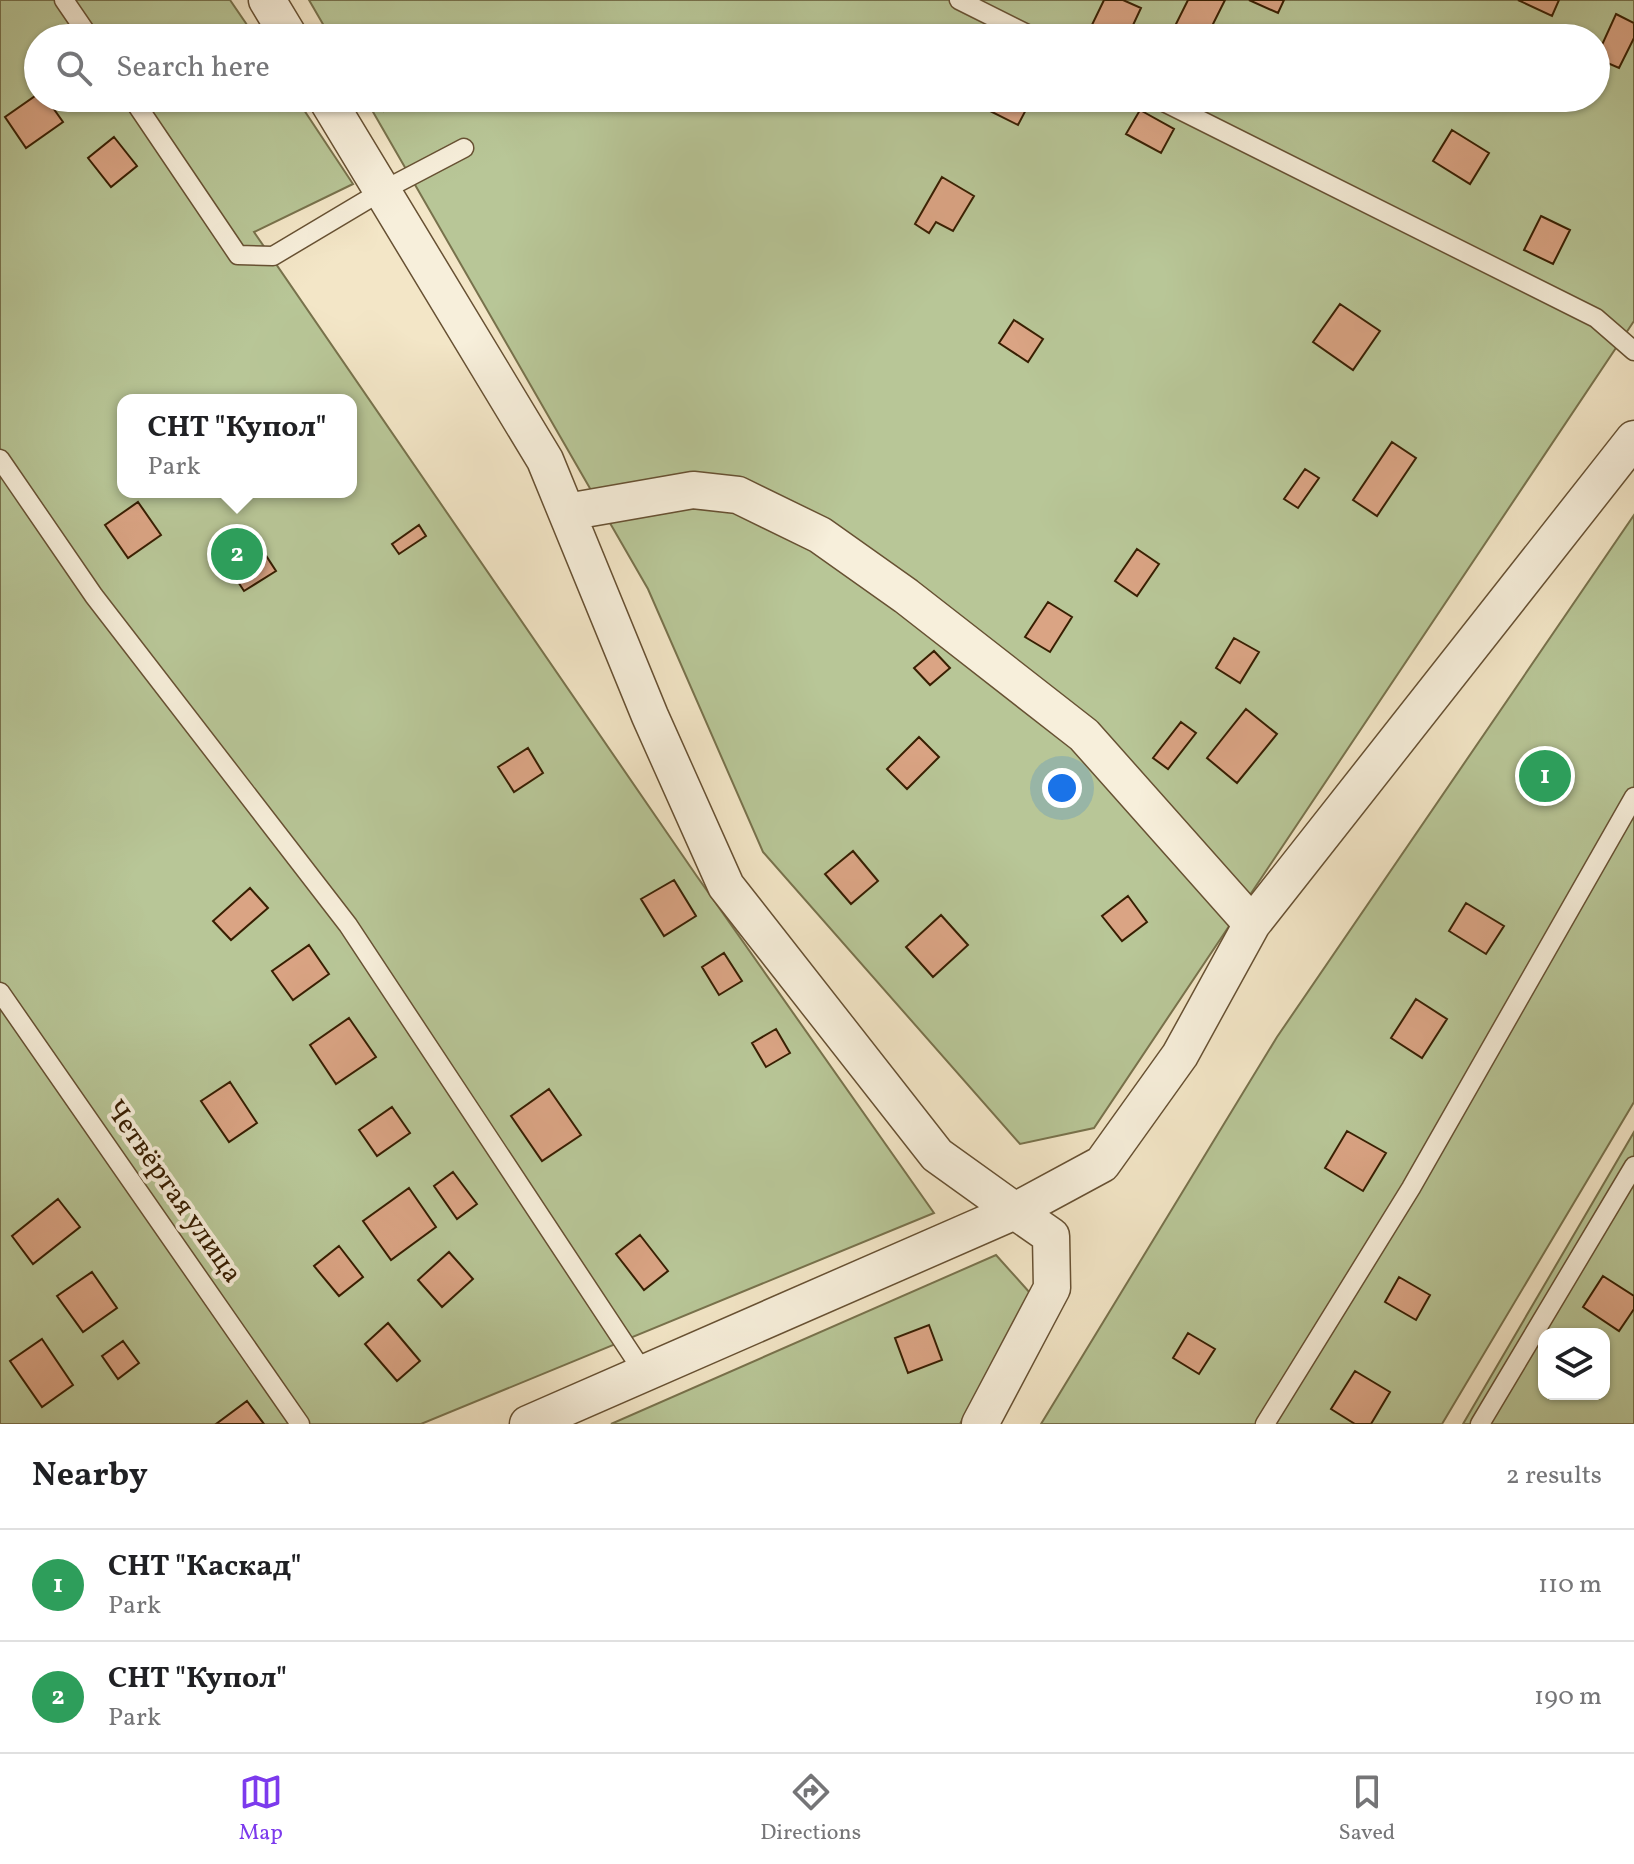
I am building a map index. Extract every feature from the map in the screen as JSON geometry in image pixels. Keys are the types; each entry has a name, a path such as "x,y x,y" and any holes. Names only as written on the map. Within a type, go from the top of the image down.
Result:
{"street":[{"path":"267,0 282,24"},
{"path":"334,112 545,460 650,716 726,886 937,1155 1051,1236 1052,1288 980,1424"},
{"path":"528,1424 1015,1211 1102,1164 1180,1055 1252,924 1634,439"},
{"path":"567,512 693,490 738,495 820,535 906,596 1084,735 1252,924"}],"lane":[{"path":"64,0 80,24"},
{"path":"959,0 1007,24"},
{"path":"141,112 238,255 273,256 382,191 464,148"},
{"path":"1184,112 1596,318 1634,351"},
{"path":"0,459 94,596 348,925 644,1373"},
{"path":"1265,1424 1411,1188 1634,797"},
{"name":"Четвёртая улица","path":"0,992 300,1424"},
{"path":"1480,1424 1634,1166"}],"green space":[{"path":"0,0 230,0 246,24 24,24 24,112 305,112 353,184 254,232 696,875 934,1213 421,1424 0,1424"},
{"path":"309,0 1634,0 1634,321 1094,1128 1020,1144 763,852 648,589 373,112 1610,112 1610,24 323,24"},
{"path":"1634,515 1634,1102 1442,1424 1041,1424 1277,1037"},
{"path":"1634,1132 1634,1424 1463,1424"},
{"path":"996,1255 1030,1293 960,1424 611,1424"}],"building":[{"path":"1104,0 1123,0 1141,8 1134,24 1092,24"},
{"path":"1188,0 1225,0 1213,24 1176,24"},
{"path":"1249,0 1284,0 1278,13"},
{"path":"1518,0 1559,0 1552,16"},
{"path":"1616,14 1634,23 1634,38 1619,68 1610,64 1610,27"},
{"path":"24,104 24,112 56,112 63,122 26,148 5,117"},
{"path":"992,112 1025,112 1018,125"},
{"path":"1139,112 1174,129 1161,153 1126,134"},
{"path":"1452,130 1489,153 1470,184 1433,161"},
{"path":"114,137 137,166 111,187 88,158"},
{"path":"942,177 974,196 953,231 936,222 929,233 915,224"},
{"path":"1541,216 1570,230 1553,264 1524,250"},
{"path":"1340,304 1380,331 1353,370 1313,342"},
{"path":"1014,320 1043,339 1028,362 999,343"},
{"path":"1392,442 1416,458 1377,516 1353,500"},
{"path":"1305,469 1319,478 1298,508 1284,499"},
{"path":"138,502 161,535 128,558 105,525"},
{"path":"419,525 426,536 399,554 392,544"},
{"path":"250,531 276,571 244,591 218,551"},
{"path":"1137,549 1159,564 1137,596 1115,581"},
{"path":"1048,602 1072,617 1050,652 1025,637"},
{"path":"1234,638 1259,652 1240,683 1216,668"},
{"path":"934,651 950,668 930,685 914,668"},
{"path":"1246,709 1277,734 1237,783 1207,758"},
{"path":"1181,722 1196,733 1168,769 1153,758"},
{"path":"919,737 939,757 907,789 887,769"},
{"path":"528,748 543,773 514,792 498,767"},
{"path":"853,851 878,881 851,904 825,874"},
{"path":"674,880 696,916 664,936 641,899"},
{"path":"250,888 268,908 231,940 213,921"},
{"path":"1128,896 1147,922 1122,941 1102,916"},
{"path":"1466,903 1504,926 1486,954 1449,931"},
{"path":"941,915 968,945 933,977 906,947"},
{"path":"309,945 329,974 293,1000 272,971"},
{"path":"724,953 742,981 719,995 702,967"},
{"path":"1416,999 1447,1019 1422,1058 1391,1038"},
{"path":"349,1018 376,1057 336,1084 310,1045"},
{"path":"776,1029 790,1053 766,1067 752,1043"},
{"path":"230,1082 257,1123 229,1142 201,1101"},
{"path":"549,1089 581,1135 542,1161 511,1116"},
{"path":"392,1107 410,1133 377,1156 359,1130"},
{"path":"1347,1131 1386,1153 1363,1191 1325,1168"},
{"path":"453,1172 477,1204 457,1219 434,1186"},
{"path":"409,1188 436,1227 391,1260 363,1221"},
{"path":"58,1199 80,1227 33,1264 12,1236"},
{"path":"640,1235 668,1271 644,1290 616,1254"},
{"path":"339,1246 363,1277 339,1296 314,1266"},
{"path":"449,1252 473,1279 442,1307 418,1280"},
{"path":"92,1272 117,1308 83,1332 57,1296"},
{"path":"1603,1276 1634,1296 1634,1309 1619,1331 1583,1307"},
{"path":"1399,1277 1430,1295 1416,1320 1385,1302"},
{"path":"388,1323 420,1361 397,1381 365,1344"},
{"path":"929,1325 942,1360 908,1373 895,1338"},
{"path":"1188,1333 1215,1349 1199,1374 1173,1358"},
{"path":"42,1339 73,1385 42,1407 10,1361"},
{"path":"123,1341 139,1363 118,1379 102,1356"},
{"path":"1355,1371 1390,1392 1371,1424 1355,1424 1331,1409"},
{"path":"247,1401 264,1424 216,1424"}],"place":[{"name":"СНТ \"Купол\"","path":"237,554"},
{"name":"СНТ \"Каскад\"","path":"1545,776"}]}
